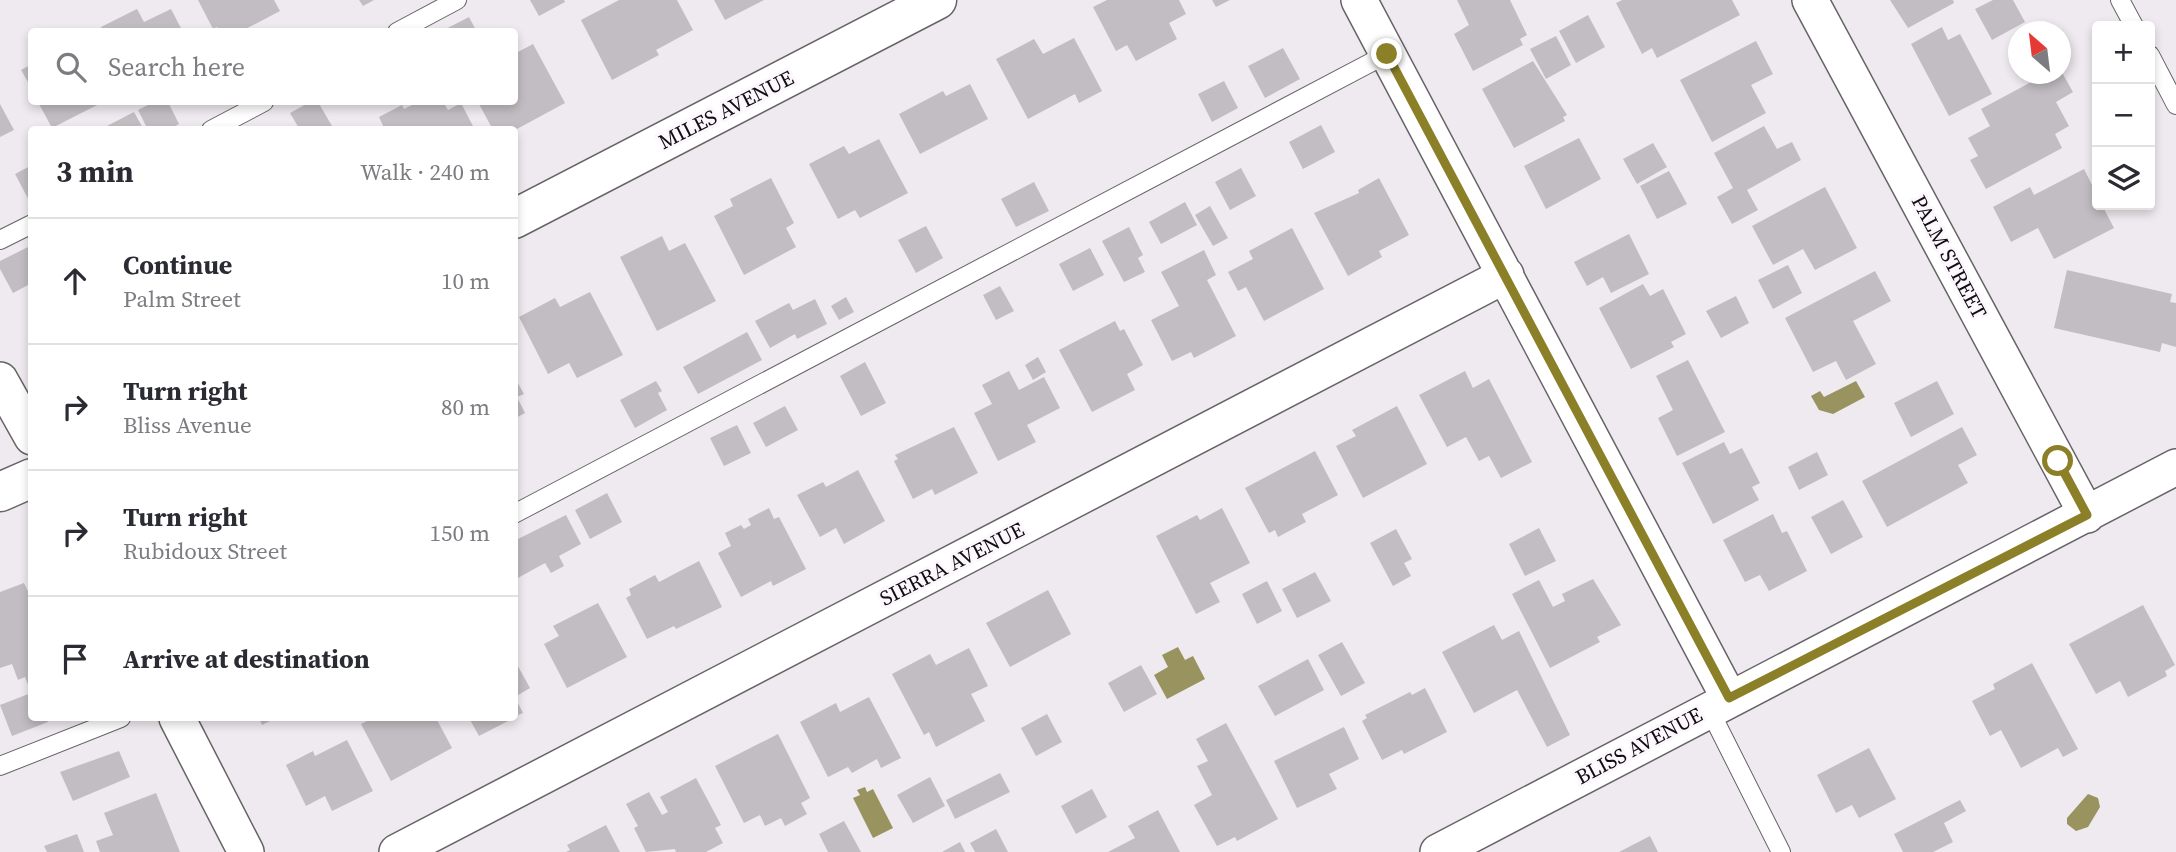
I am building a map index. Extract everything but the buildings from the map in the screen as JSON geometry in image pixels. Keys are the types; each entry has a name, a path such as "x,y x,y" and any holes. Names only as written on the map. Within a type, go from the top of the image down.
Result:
{"street":[{"name":"MILES AVENUE","path":"518,217 937,0"},
{"path":"1359,0 1506,275 1719,703"},
{"name":"PALM STREET","path":"1810,0 2087,515"},
{"name":"SIERRA AVENUE","path":"397,852 1506,275"},
{"path":"0,380 28,430"},
{"name":"BLISS AVENUE","path":"1438,852 1719,703 2176,467"},
{"path":"0,492 28,480"},
{"path":"179,721 246,852"}],"lane":[{"path":"404,28 457,0"},
{"path":"2120,0 2131,21"},
{"path":"518,512 1387,54"},
{"path":"2155,65 2176,105"},
{"path":"219,126 258,105"},
{"path":"0,240 28,226"},
{"path":"1719,703 1781,852"},
{"path":"0,766 113,721"}],"shaded area":[{"path":"1856,381 1865,397 1833,414 1819,410 1811,396 1820,391 1824,397"},
{"path":"1178,647 1185,660 1193,656 1205,679 1167,699 1154,675 1168,667 1162,655"},
{"path":"865,787 867,792 873,789 893,828 873,838 853,798 860,795 857,790"},
{"path":"2088,794 2098,798 2100,807 2088,827 2076,831 2067,824 2067,818"}],"route":[{"path":"1387,54 1729,698 2087,515 2058,461"}]}
